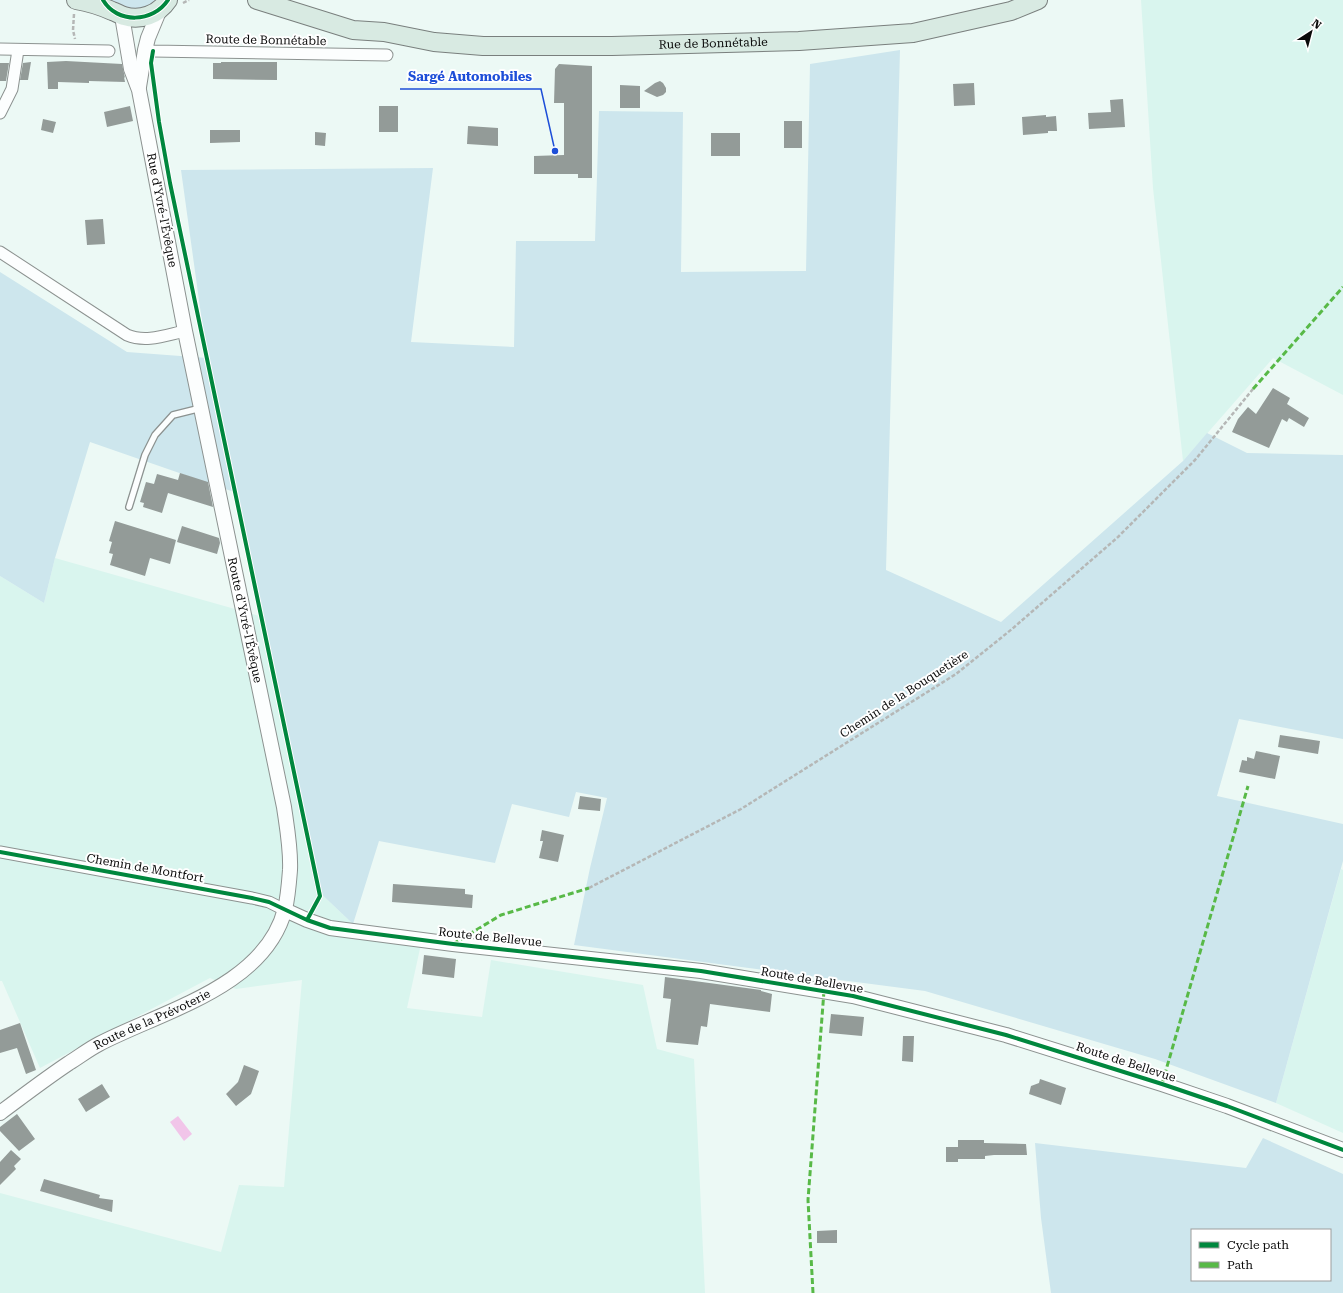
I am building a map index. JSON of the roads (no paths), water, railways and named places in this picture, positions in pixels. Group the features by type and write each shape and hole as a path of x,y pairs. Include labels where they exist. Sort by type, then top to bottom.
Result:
{"main road":[{"path":"76,0 112,9 131,18 142,18 151,15 164,5"},
{"path":"257,0 353,30 384,32"},
{"path":"294,0 384,32"},
{"name":"Rue de Bonnétable","path":"384,32 434,42 483,46 612,46 799,41 913,33 1011,11 1038,0"}],"street":[{"path":"139,90 144,50 148,38 164,5"},
{"path":"112,9 139,90"},
{"path":"0,50 108,51"},
{"path":"0,113 12,90 18,50"},
{"name":"Route de Bonnétable","path":"144,50 388,55"},
{"name":"Rue d'Yvré-l'Évêque","path":"139,90 185,331"},
{"path":"0,252 127,335 134,338 144,340 185,331"},
{"name":"Route d'Yvré-l'Évêque","path":"185,331 284,807 289,839 290,869 285,910"},
{"name":"Chemin de Montfort","path":"0,852 252,898 269,902 285,910"},
{"name":"Route de la Prévoterie","path":"0,1113 39,1084 98,1044 212,991 231,980 247,968 261,954 277,930 285,910"},
{"name":"Route de Bellevue","path":"285,910 330,928 454,944 701,971 853,996 1006,1035 1155,1081 1227,1106 1343,1150"}],"lane":[{"path":"130,508 145,455 155,435 173,415 201,408"}],"place":[{"name":"Sargé Automobiles","path":"555,151"}]}
